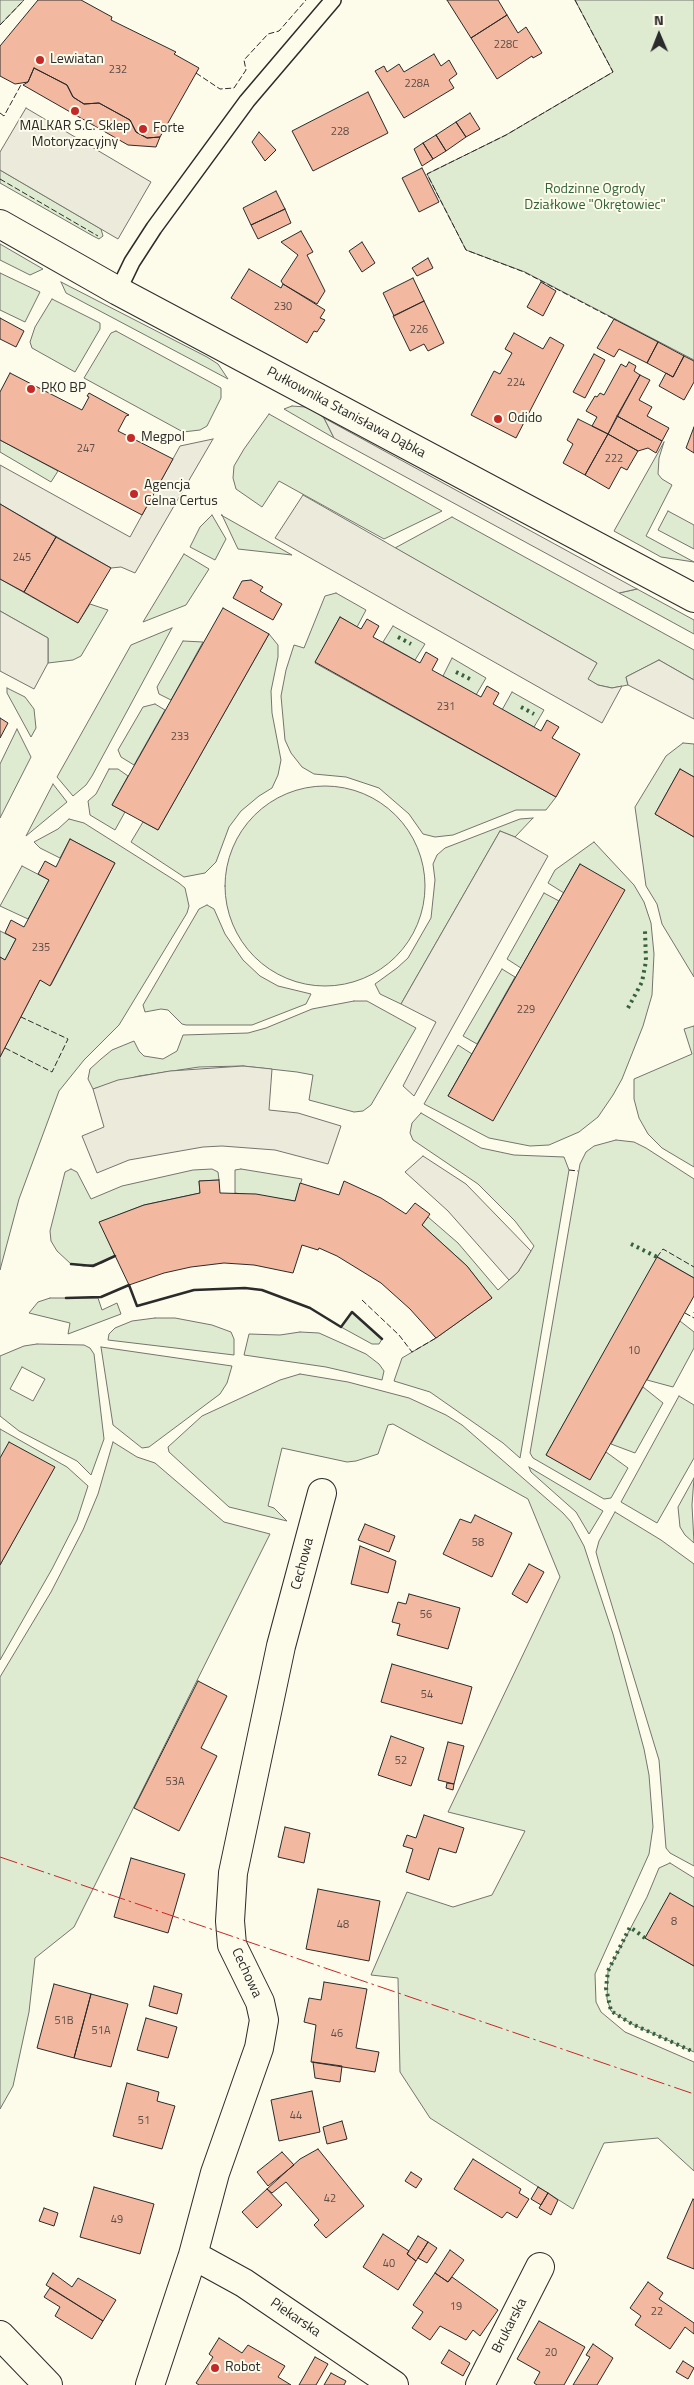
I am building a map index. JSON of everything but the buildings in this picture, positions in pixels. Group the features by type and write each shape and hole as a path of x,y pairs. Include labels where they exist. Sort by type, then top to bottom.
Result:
{"street":[{"name":"Pułkownika Stanisława Dąbka","path":"0,224 118,291 694,598"},
{"name":"Cechowa","path":"150,2385 193,2255 215,2173 259,2048 264,2020 260,2002 232,1945 230,1921 233,1873 281,1646 322,1493"},
{"name":"Piekarska","path":"193,2255 244,2283 394,2385"},
{"name":"Brukarska","path":"480,2385 540,2267"},
{"path":"0,2335 48,2385"}],"lane":[{"path":"118,291 132,262 154,228 247,101 333,0"}],"green space":[{"path":"0,0 24,0 0,25"},
{"name":"Rodzinne Ogrody Działkowe \"Okrętowiec\"","path":"575,0 694,0 694,360 525,272 466,250 427,174 506,135 613,72"},
{"path":"0,170 101,229 103,236 99,239 93,236 0,183"},
{"path":"0,244 43,269 30,275 0,260"},
{"path":"0,273 40,292 25,322 0,310"},
{"path":"61,282 207,357 218,364 228,379 66,293"},
{"path":"52,299 100,323 100,329 75,372 32,348 30,342 35,327"},
{"path":"116,331 221,388 221,398 207,426 200,430 183,432 84,378 111,333"},
{"path":"292,406 305,407 324,418 334,438 284,409"},
{"path":"269,414 442,511 384,539 279,481 262,507 236,489 233,478 234,466"},
{"path":"0,440 58,471 51,482 0,452"},
{"path":"664,442 659,458 658,474 672,485 646,536 694,562 661,557 614,531"},
{"path":"668,511 694,525 694,549 658,530"},
{"path":"212,515 226,539 215,560 190,547 200,527"},
{"path":"222,516 292,555 238,549"},
{"path":"452,517 694,650 694,680 659,660 626,677 628,685 612,688 598,685 587,679 597,663 395,548"},
{"path":"184,554 209,569 186,605 143,622"},
{"path":"0,579 78,623 90,604 108,610 81,656 73,660 48,663 48,638 0,611"},
{"path":"637,589 694,620 694,634 619,593"},
{"path":"336,593 366,610 357,627 340,617 315,663 556,797 546,810 516,810 453,835 435,837 423,834 409,814 379,788 346,777 314,774 302,767 291,753 285,740 281,696 286,670 294,645 304,648 325,596"},
{"path":"393,626 425,644 415,660 383,642"},
{"path":"172,628 92,776 86,785 73,796 57,777 131,645"},
{"path":"269,634 278,645 278,657 271,691 272,713 281,760 278,775 272,788 241,811 229,827 216,862 205,873 184,877 131,842 143,822 158,830"},
{"path":"183,641 203,642 171,700 159,694 157,687"},
{"path":"452,658 486,678 476,695 443,676"},
{"path":"7,688 25,697 34,709 36,728 31,737 7,693"},
{"path":"512,692 544,710 534,727 502,710"},
{"path":"155,704 165,710 134,765 121,757 118,750 143,707"},
{"path":"17,729 31,757 0,818 0,764"},
{"path":"683,743 694,744 694,777 680,769 655,814 694,837 694,977 662,924 657,904 646,886 635,807 666,756"},
{"path":"109,769 118,769 128,776 112,805 125,812 115,830 90,815 88,801 96,794"},
{"path":"53,784 67,802 26,836"},
{"path":"315,786 335,786 354,790 372,797 389,808 403,822 418,848 425,876 421,915 414,933 403,950 389,964 372,975 354,982 335,986 315,986 296,982 278,975 261,964 247,950 236,933 229,915 225,896 225,876 229,857 236,839 247,822 261,808 278,797 296,790"},
{"path":"533,818 515,837 500,831 401,1004 380,994 375,984 408,958 431,918 435,880 433,864 437,855 445,848 520,819"},
{"path":"69,819 84,823 179,883 185,888 189,906 187,913 119,1025 84,1060 59,1091 19,1199 0,1270 0,1057 40,980 51,985 115,863 70,839 60,858 40,848 34,842 58,829"},
{"path":"594,842 634,885 644,902 651,923 654,954 652,995 643,1026 622,1079 613,1095 598,1117 579,1132 549,1145 530,1146 489,1138 424,1104 458,1045 472,1054 564,893 548,883 555,870"},
{"path":"22,866 49,880 28,919 0,906"},
{"path":"544,893 559,901 521,968 507,959"},
{"path":"207,905 214,909 225,934 243,960 260,976 278,986 311,994 306,1004 252,1025 186,1025 182,1024 168,1010 161,1009 145,1012 143,1005 199,909"},
{"path":"0,931 16,939 5,960 0,957"},
{"path":"502,969 515,977 477,1044 463,1036"},
{"path":"354,1001 367,1001 416,1028 371,1105 363,1111 354,1112 309,1100 313,1075 297,1072 243,1066 199,1067 139,1076 93,1089 88,1079 90,1069 101,1059 112,1050 134,1041 144,1056 163,1059 177,1051 183,1035 248,1033 266,1028 312,1009"},
{"path":"694,1026 694,1167 662,1148 648,1134 639,1118 634,1099 634,1079 692,1054 684,1029"},
{"path":"421,1113 481,1148 514,1155 564,1157 569,1170 520,1458 503,1443 430,1392 394,1381 402,1358 436,1338 492,1298 467,1266 422,1225 428,1217 458,1243 498,1290 518,1272 534,1246 515,1221 478,1184 413,1140 410,1133 412,1123"},
{"path":"616,1140 634,1142 646,1148 694,1179 694,1278 658,1257 546,1455 590,1479 606,1452 628,1468 611,1498 604,1499 533,1458 530,1453 580,1164 586,1152 594,1146"},
{"path":"71,1169 77,1172 91,1199 122,1186 193,1170 212,1169 218,1172 219,1180 199,1181 200,1193 144,1205 100,1222 115,1256 102,1263 84,1266 71,1264 57,1251 51,1241 50,1231 65,1172"},
{"path":"241,1169 302,1179 295,1201 235,1193 235,1170"},
{"path":"50,1298 98,1298 102,1310 117,1303 121,1314 68,1334 70,1323 29,1313 38,1302"},
{"path":"352,1312 382,1339 379,1344 372,1344 341,1327"},
{"path":"175,1318 212,1325 231,1332 234,1339 234,1355 108,1340 109,1334 115,1328 132,1321"},
{"path":"680,1321 694,1332 694,1348 673,1387 647,1380"},
{"path":"300,1332 319,1333 366,1354 379,1364 384,1371 382,1380 326,1367 244,1355 249,1334 280,1335"},
{"path":"37,1344 84,1345 90,1348 94,1354 104,1439 91,1475 77,1461 19,1431 0,1416 0,1356 24,1346","holes":["22,1367 45,1379 33,1401 10,1389"]},
{"path":"101,1347 232,1366 227,1383 220,1394 149,1447 142,1448 113,1425"},
{"path":"300,1374 348,1382 409,1398 446,1415 462,1425 563,1513 571,1522 584,1546 613,1634 644,1749 649,1775 653,1827 649,1854 595,1974 596,2002 601,2012 625,2032 694,2062 694,2171 658,2138 604,2143 573,2209 430,2118 400,2072 398,1978 371,1975 407,1892 453,1907 492,1895 525,1831 448,1812 560,1577 528,1499 393,1424 388,1425 378,1454 356,1461 347,1462 282,1448 268,1506 274,1508 287,1521 229,1507 169,1452 168,1447 202,1416 280,1380"},
{"path":"643,1387 663,1403 635,1453 611,1444"},
{"path":"679,1396 694,1405 694,1458 657,1523 621,1502"},
{"path":"0,1429 67,1467 88,1486 77,1520 52,1569 0,1660 0,1565 54,1468 0,1458"},
{"path":"113,1442 137,1457 155,1463 224,1522 270,1534 74,1927 35,1958 29,2012 13,2086 0,2109 0,1677 51,1592 83,1530 98,1494"},
{"path":"529,1467 603,1511 589,1534 576,1512 531,1472"},
{"path":"694,1478 692,1505 694,1543 685,1535 680,1527 678,1507"},
{"path":"615,1512 661,1540 694,1564 694,1866 670,1853 666,1848 659,1760 596,1552 599,1541"},
{"path":"670,1863 694,1878 694,1907 670,1894 645,1938 694,1966 694,2052 632,2024 611,2011 607,1999 608,1971 647,1897 659,1868"}],"shaded area":[{"path":"26,108 151,182 118,239 0,170 0,152"},
{"path":"324,418 637,589 619,593 334,438"},
{"path":"213,439 135,573 121,567 111,568 0,504 0,465 130,537 180,446"},
{"path":"303,495 597,663 588,679 598,685 612,688 622,686 602,723 275,538"},
{"path":"0,611 48,638 48,663 34,689 0,671"},
{"path":"659,660 694,680 694,719 628,685 626,677"},
{"path":"500,831 515,837 548,856 414,1096 403,1086 436,1022 401,1004"},
{"path":"243,1066 272,1069 269,1110 298,1113 341,1126 328,1164 275,1150 222,1146 203,1147 129,1160 97,1173 82,1136 104,1127 93,1089 118,1080 170,1071"},
{"path":"423,1156 466,1184 531,1251 518,1272 509,1280 448,1211 405,1172"}],"hedge":[{"path":"398,637 411,644"},
{"path":"456,672 472,680"},
{"path":"521,707 534,714"},
{"path":"628,1008 642,982 646,961 645,931"},
{"path":"631,1244 657,1257"},
{"path":"645,1938 630,1927 608,1971 606,1988 611,2011 632,2024 694,2052"}],"fence":[{"path":"0,25 24,0"},
{"path":"196,73 220,89 234,88 246,70 244,60 268,34 279,31 306,0"},
{"path":"575,0 613,72 506,135 427,174 466,250 524,272 616,320"},
{"path":"0,113 4,116 22,83"},
{"path":"0,179 98,236"},
{"path":"5,1048 52,1072 68,1039 21,1017"},
{"path":"569,1170 578,1171"},
{"path":"657,1257 663,1249 694,1267"},
{"path":"362,1300 399,1335 412,1352 436,1338"},
{"path":"685,1313 694,1318"}],"wall":[{"path":"71,1264 93,1266 115,1256"},
{"path":"66,1298 101,1297 129,1285 137,1306 194,1290 245,1288 262,1290 310,1308 341,1327 352,1312 382,1339"}],"power":[{"path":"0,1857 694,2094"}],"place":[{"name":"Lewiatan","path":"40,60"},
{"name":"MALKAR S.C. Sklep Motoryzacyjny","path":"75,111"},
{"name":"Forte","path":"143,129"},
{"name":"PKO BP","path":"31,389"},
{"name":"Odido","path":"498,419"},
{"name":"Megpol","path":"131,438"},
{"name":"Agencja Celna Certus","path":"134,494"},
{"name":"Robot","path":"215,2368"}]}
